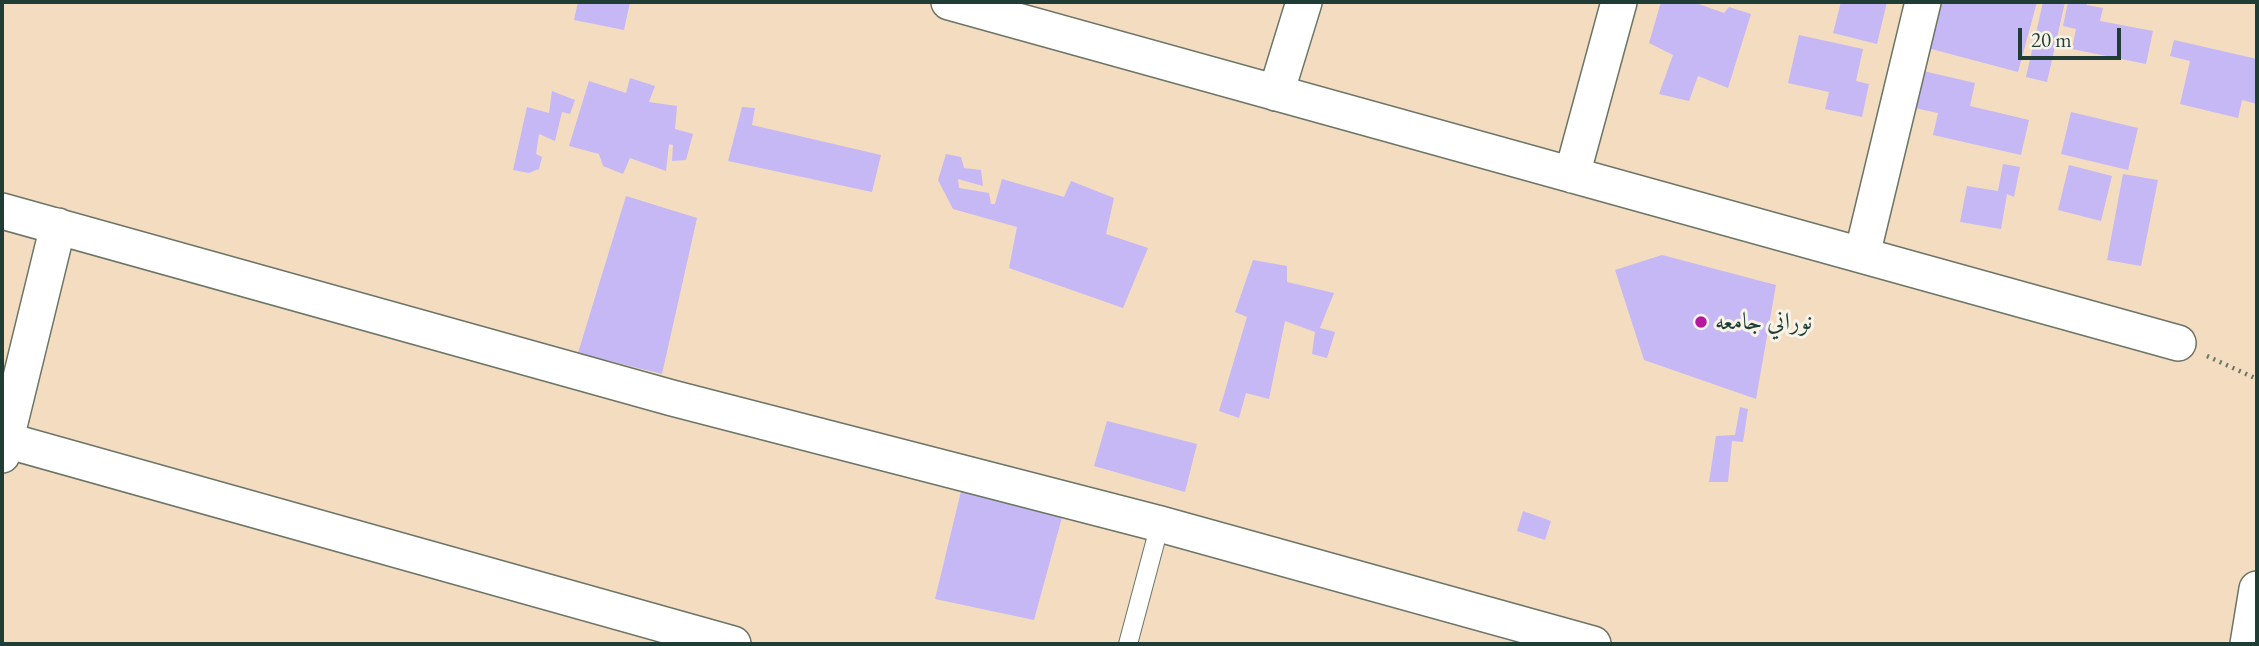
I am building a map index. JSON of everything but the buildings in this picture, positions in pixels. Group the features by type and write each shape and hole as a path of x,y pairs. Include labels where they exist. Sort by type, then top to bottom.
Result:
{"street":[{"path":"948,2 1007,9 1276,93 2178,343"},
{"path":"1276,93 1304,2"},
{"path":"1572,175 1619,2"},
{"path":"1862,255 1923,2"},
{"path":"2,211 672,398 1160,524 1593,644"},
{"path":"58,226 3,445 733,644"},
{"path":"2248,644 2257,589"}],"lane":[{"path":"1128,644 1160,524"}],"path":[{"path":"2178,343 2257,379"}],"place":[{"name":"نوراني جامعه","path":"1701,322"}]}
